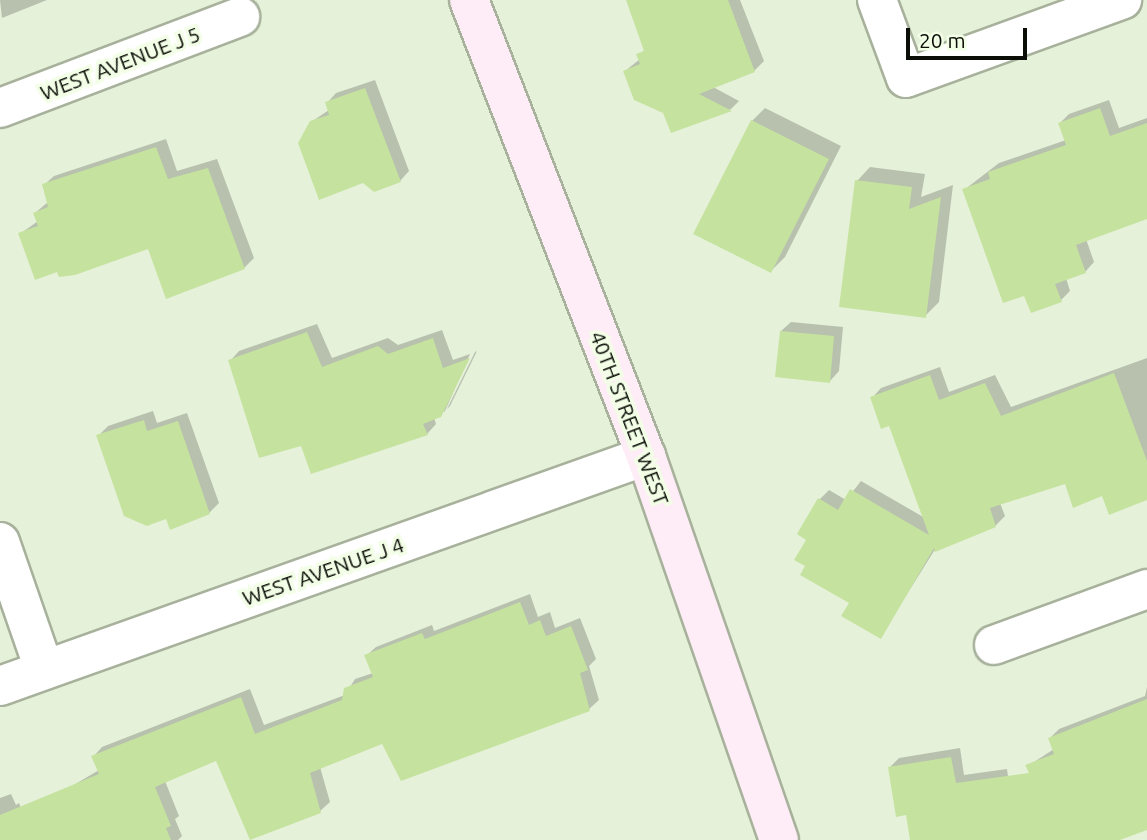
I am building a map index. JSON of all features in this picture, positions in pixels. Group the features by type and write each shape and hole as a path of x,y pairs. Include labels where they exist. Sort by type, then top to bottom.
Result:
{"main road":[{"name":"40TH STREET WEST","path":"469,0 646,456 779,840"}],"street":[{"path":"877,0 906,78 1122,0"},
{"name":"WEST AVENUE J 5","path":"0,108 240,17"},
{"name":"WEST AVENUE J 4","path":"0,686 646,456"},
{"path":"0,542 44,669"},
{"path":"994,645 1147,589"}],"building":[{"path":"626,0 728,0 755,72 699,94 732,111 671,133 663,113 634,100 623,71 640,64 636,54 644,51"},
{"path":"365,88 401,182 374,192 363,183 319,200 298,143 310,121 329,115 325,102"},
{"path":"1100,108 1110,136 1147,123 1147,219 1076,245 1086,273 1055,284 1062,302 1031,313 1024,296 1003,303 962,189 990,179 988,172 1066,145 1058,123"},
{"path":"751,120 829,159 771,273 693,234"},
{"path":"156,147 168,179 208,168 245,269 166,299 148,249 75,275 59,277 57,272 35,280 18,233 38,226 33,213 48,207 42,184"},
{"path":"855,180 912,187 909,209 941,197 926,318 839,307"},
{"path":"780,331 834,336 830,383 775,377"},
{"path":"307,332 322,367 378,346 388,354 433,338 443,368 470,358 441,417 423,424 428,435 311,474 301,446 259,458 228,360"},
{"path":"1114,373 1147,461 1147,500 1109,515 1102,496 1073,508 1065,484 990,508 996,527 935,552 934,548 881,639 841,616 849,603 800,575 805,566 794,560 806,540 797,534 818,498 838,510 850,489 929,535 889,426 881,429 870,397 930,375 939,400 985,383 1001,416"},
{"path":"144,420 147,431 178,421 210,514 170,530 166,519 147,526 124,516 96,435"},
{"path":"520,602 529,625 540,620 546,636 571,626 588,670 580,673 590,711 401,781 382,744 310,773 321,813 250,840 216,761 155,787 171,826 166,828 171,840 0,840 0,815 99,774 91,756 241,697 255,734 342,700 344,688 373,677 364,655 422,633 425,639"},
{"path":"1147,699 1147,830 1120,840 910,840 906,815 896,817 888,767 951,757 956,783 1029,773 1025,765 1054,754 1048,738"}]}
